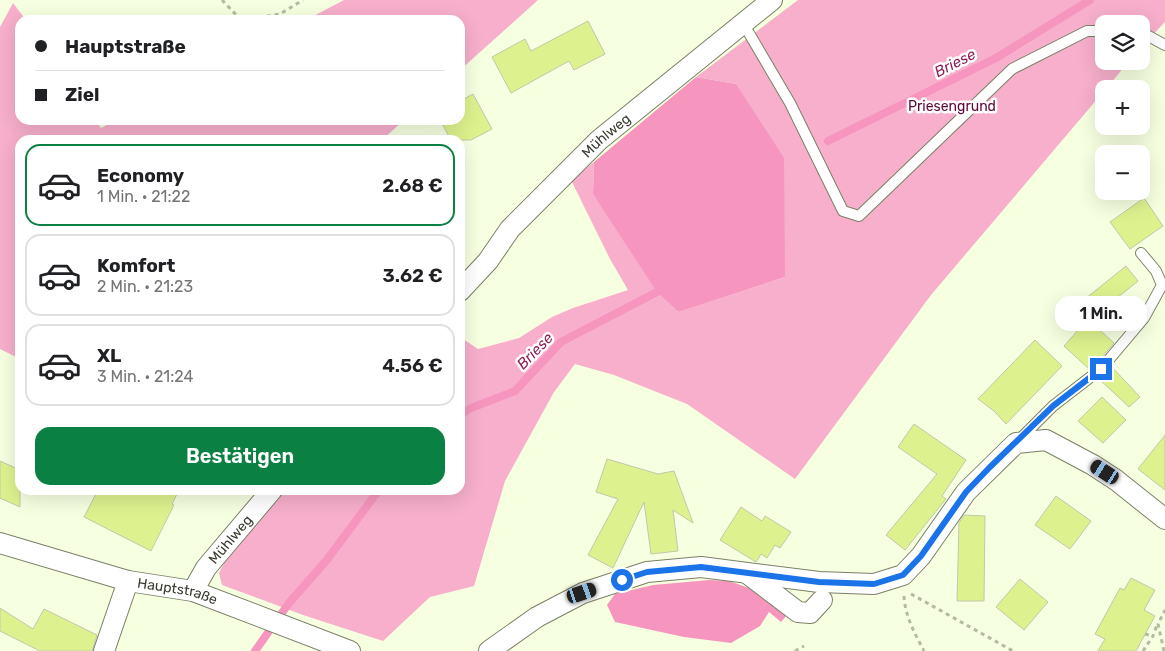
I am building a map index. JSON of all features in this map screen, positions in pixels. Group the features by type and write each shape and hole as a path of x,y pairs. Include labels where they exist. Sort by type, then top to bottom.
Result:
{"street":[{"name":"Mühlweg","path":"465,286 488,261 510,229 599,140 772,0"},
{"path":"496,649 537,617 582,593 647,572 701,567 819,582 874,584 903,575 921,556 966,492 1016,443 1046,440 1093,465 1116,480 1165,519"},
{"name":"Mühlweg","path":"192,592 206,568 268,495"},
{"name":"Hauptstraße","path":"0,542 128,581 192,592 261,616 350,651"},
{"path":"746,573 798,612 810,613 822,600"},
{"path":"104,651 128,581"}],"lane":[{"path":"743,23 790,103 843,211 859,216 1012,69 1087,31 1095,31"},
{"path":"1150,37 1165,46"},
{"path":"1016,443 1053,406 1101,369 1144,318 1162,285 1156,271 1141,253"}],"path":[{"path":"222,0 237,15"},
{"path":"274,15 280,14 303,0"},
{"path":"924,651 904,605 904,590 1013,651"},
{"path":"1143,651 1153,636 1165,610"},
{"path":"1158,624 1164,648"},
{"path":"1145,634 1153,636"},
{"path":"795,651 804,646"}],"green space":[{"path":"344,0 538,0 465,66 465,15 316,15"},
{"name":"Priesengrund","path":"798,0 1165,0 1165,22 1150,38 1150,15 1095,15 1095,70 1122,70 1113,80 1095,80 1095,102 931,295 795,479 687,404 614,375 575,364 554,392 505,481 474,586 430,597 383,641 303,615 222,585 219,573 229,553 279,495 465,495 465,340 478,349 519,338 552,317 628,290 610,259 571,180 594,162 593,194 679,312 785,277 736,84 696,77"},
{"path":"13,3 22,15 15,15 15,125 99,125 101,128 107,125 398,125 388,135 15,135 15,356 0,349 0,27"}],"shaded area":[{"path":"696,77 736,84 784,158 785,277 679,312 657,292 593,194 594,162"},
{"path":"709,580 729,581 749,588 787,615 781,622 769,612 760,626 731,643 684,637 615,622 607,605 615,594 653,585"}],"building":[{"path":"588,21 605,54 574,70 569,61 511,93 492,57 525,39 531,51"},
{"path":"473,94 492,129 471,140 465,140 465,135 448,135 443,125 465,125 465,98"},
{"path":"1141,200 1145,200 1163,226 1130,249 1110,222"},
{"path":"1126,266 1138,281 1097,314 1085,299"},
{"path":"1088,319 1114,343 1096,364 1089,369 1064,346"},
{"path":"1035,340 1062,366 1006,424 994,411 978,399"},
{"path":"1112,367 1140,397 1129,407 1099,379"},
{"path":"1102,397 1126,420 1103,443 1078,421"},
{"path":"914,424 966,460 942,496 946,499 905,550 886,535 937,474 898,447"},
{"path":"1165,435 1165,490 1138,469"},
{"path":"607,459 658,474 674,471 693,523 673,510 678,551 651,554 644,502 613,568 588,555 618,499 596,492"},
{"path":"0,461 15,468 15,495 20,495 20,507 0,498"},
{"path":"95,495 176,495 172,504 174,505 151,551 84,517"},
{"path":"1056,496 1091,521 1070,549 1035,525"},
{"path":"741,507 762,521 765,516 791,532 780,548 775,545 767,558 761,554 756,562 720,540"},
{"path":"964,515 985,516 984,601 957,601 959,523"},
{"path":"1131,578 1155,590 1144,610 1155,616 1136,651 1098,651 1105,639 1095,634 1120,588 1124,590"},
{"path":"1020,579 1048,602 1024,630 996,607"},
{"path":"0,608 33,629 44,609 97,635 92,651 40,651 0,631"}],"waterway":[{"name":"Briese","path":"828,141 996,58 1090,0"},
{"name":"Briese","path":"465,412 515,391 561,342 657,292"},
{"name":"Briese","path":"255,651 289,603 326,561 375,495"}],"route":[{"path":"622,580 647,572 701,567 819,582 874,584 903,575 921,556 966,492 990,467 1053,406 1101,369"}]}
